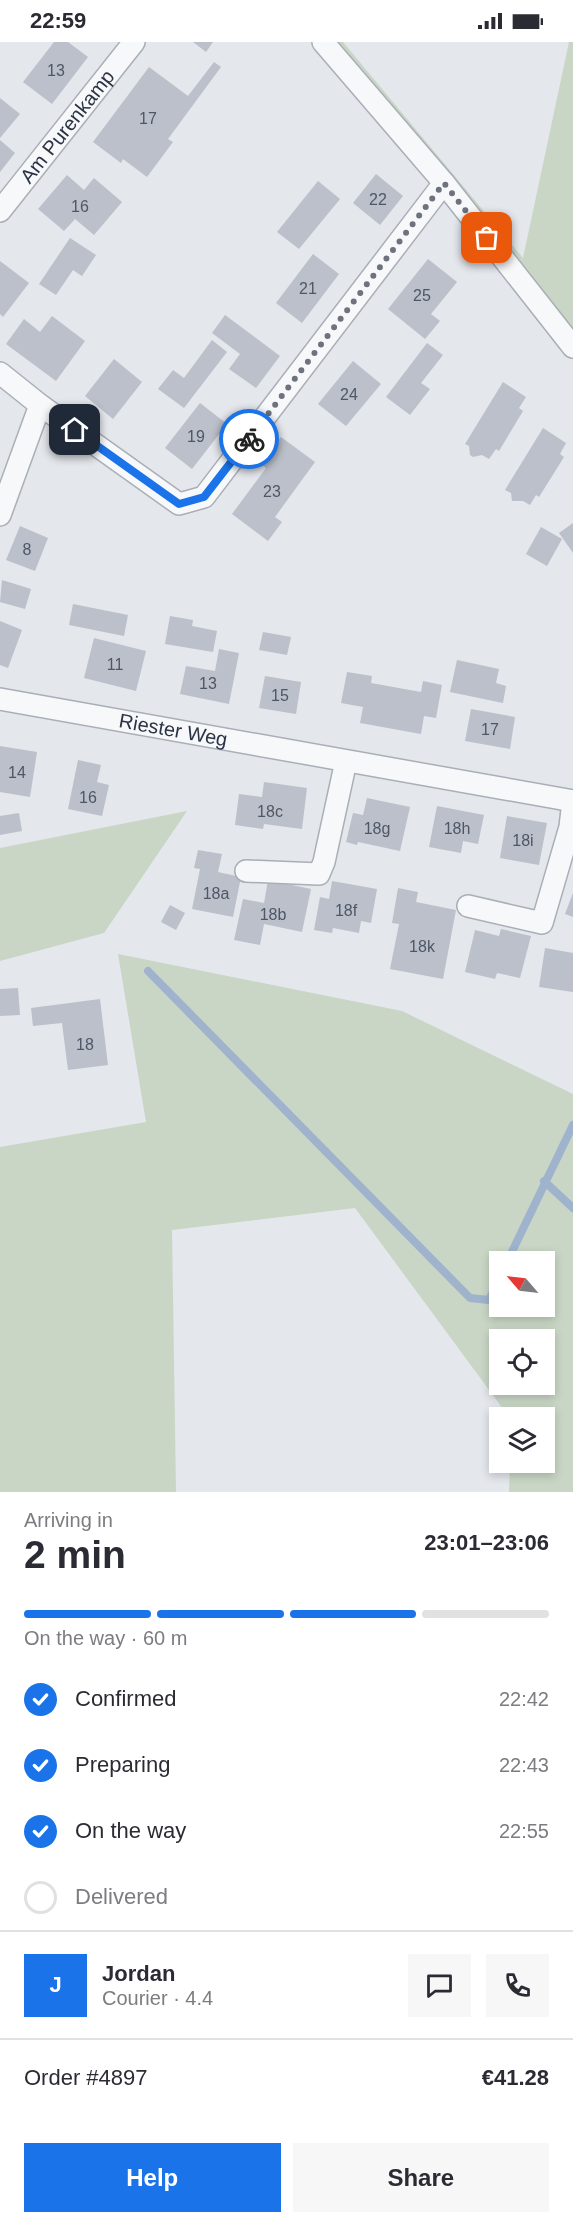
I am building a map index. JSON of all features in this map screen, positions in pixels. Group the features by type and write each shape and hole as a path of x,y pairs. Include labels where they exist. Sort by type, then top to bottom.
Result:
{"street":[{"name":"Am Purenkamp","path":"0,211 134,42"},
{"path":"323,42 444,183 573,347"},
{"path":"0,373 40,405 179,504 204,497 444,183"},
{"path":"0,515 40,405"},
{"name":"Riester Weg","path":"0,699 573,801 570,827 542,923 468,906"},
{"path":"246,871 319,874 324,862 346,761"}],"green space":[{"path":"334,42 343,42 523,258 569,42 573,42 573,331 522,265"},
{"path":"187,811 104,933 0,961 0,848"},
{"path":"118,954 402,1011 573,1094 573,1492 509,1492 510,1473 555,1473 555,1407 502,1407 493,1395 555,1395 555,1329 489,1329 489,1390 355,1208 172,1230 176,1492 0,1492 0,1147 146,1122"}],"building":[{"path":"54,42 68,42 88,57 52,104 23,82"},
{"path":"193,42 213,42 206,52"},
{"path":"214,62 221,67 168,139 173,142 147,177 123,159 121,163 93,142 149,67 188,96"},
{"path":"0,98 20,114 0,138"},
{"path":"0,140 15,153 0,172"},
{"path":"376,174 403,196 380,225 353,203"},
{"path":"67,175 84,190 94,178 122,202 94,235 75,219 64,231 38,209"},
{"path":"318,181 340,199 299,249 277,232"},
{"path":"70,238 96,255 82,276 73,270 56,295 39,284"},
{"path":"313,254 339,274 302,323 276,303"},
{"path":"428,259 457,282 431,314 440,321 425,339 388,309"},
{"path":"0,261 29,283 3,317 0,314"},
{"path":"225,315 280,356 256,388 229,369 240,354 212,333"},
{"path":"52,316 85,341 56,381 6,344 24,319 40,332"},
{"path":"212,340 227,352 184,408 158,389 173,370 184,378"},
{"path":"427,343 443,355 421,383 430,389 410,415 386,397"},
{"path":"114,359 142,382 113,419 85,396"},
{"path":"353,361 381,384 346,426 318,404"},
{"path":"503,382 526,397 519,408 523,411 499,451 496,449 489,459 482,455 473,457 470,455 469,446 465,444"},
{"path":"200,403 227,424 192,469 165,448"},
{"path":"543,428 566,443 560,454 564,457 539,497 536,495 530,505 523,501 512,501 511,493 505,490"},
{"path":"281,437 315,462 275,517 282,522 268,541 232,514 266,468 261,464"},
{"path":"573,523 573,553 559,533"},
{"path":"20,526 48,538 35,571 6,560"},
{"path":"541,527 562,539 547,566 526,554"},
{"path":"2,580 31,589 25,609 0,602"},
{"path":"73,604 128,615 124,636 69,625"},
{"path":"170,616 193,620 192,626 217,631 213,652 165,644"},
{"path":"0,621 22,630 8,668 0,665"},
{"path":"263,632 291,637 287,655 259,650"},
{"path":"94,638 146,651 136,691 84,678"},
{"path":"219,649 239,653 229,704 180,694 186,666 215,671"},
{"path":"457,660 499,669 496,683 506,686 503,703 450,692"},
{"path":"347,672 372,676 371,683 421,692 423,681 442,685 436,718 424,716 421,734 360,723 363,707 341,703"},
{"path":"265,676 301,682 296,714 259,708"},
{"path":"471,709 515,717 510,749 465,741"},
{"path":"0,746 37,752 30,797 0,792"},
{"path":"78,760 101,765 97,782 109,785 102,816 68,809"},
{"path":"264,782 307,788 302,829 264,824 263,829 235,825 239,794 262,797"},
{"path":"367,798 410,807 400,851 358,842 357,845 346,842 353,813 363,815"},
{"path":"437,806 484,815 478,844 463,841 461,853 429,847"},
{"path":"19,813 22,831 0,835 0,816"},
{"path":"507,816 547,823 539,865 500,858"},
{"path":"198,850 222,854 218,872 241,877 233,917 192,909 200,869 194,868"},
{"path":"268,880 311,889 302,932 264,924 260,945 234,940 243,899 264,903"},
{"path":"332,881 377,889 371,923 361,921 359,933 333,928 332,933 314,930 320,897 329,899"},
{"path":"398,888 418,892 416,902 456,910 443,979 390,969 399,924 392,923"},
{"path":"573,893 573,917 565,914"},
{"path":"170,905 185,913 176,930 161,922"},
{"path":"501,929 531,936 520,978 497,973 495,979 465,972 475,930 499,936"},
{"path":"545,948 573,953 573,992 539,987"},
{"path":"18,988 20,1015 0,1016 0,989"},
{"path":"100,999 108,1065 68,1070 62,1023 33,1026 31,1008"}],"waterway":[{"path":"148,971 470,1298 489,1300"},
{"path":"512,1251 573,1125"},
{"path":"544,1181 573,1208"}],"way so far":[{"path":"249,439 444,183 487,238"}],"route":[{"path":"75,430 179,504 204,497 249,439"}]}
